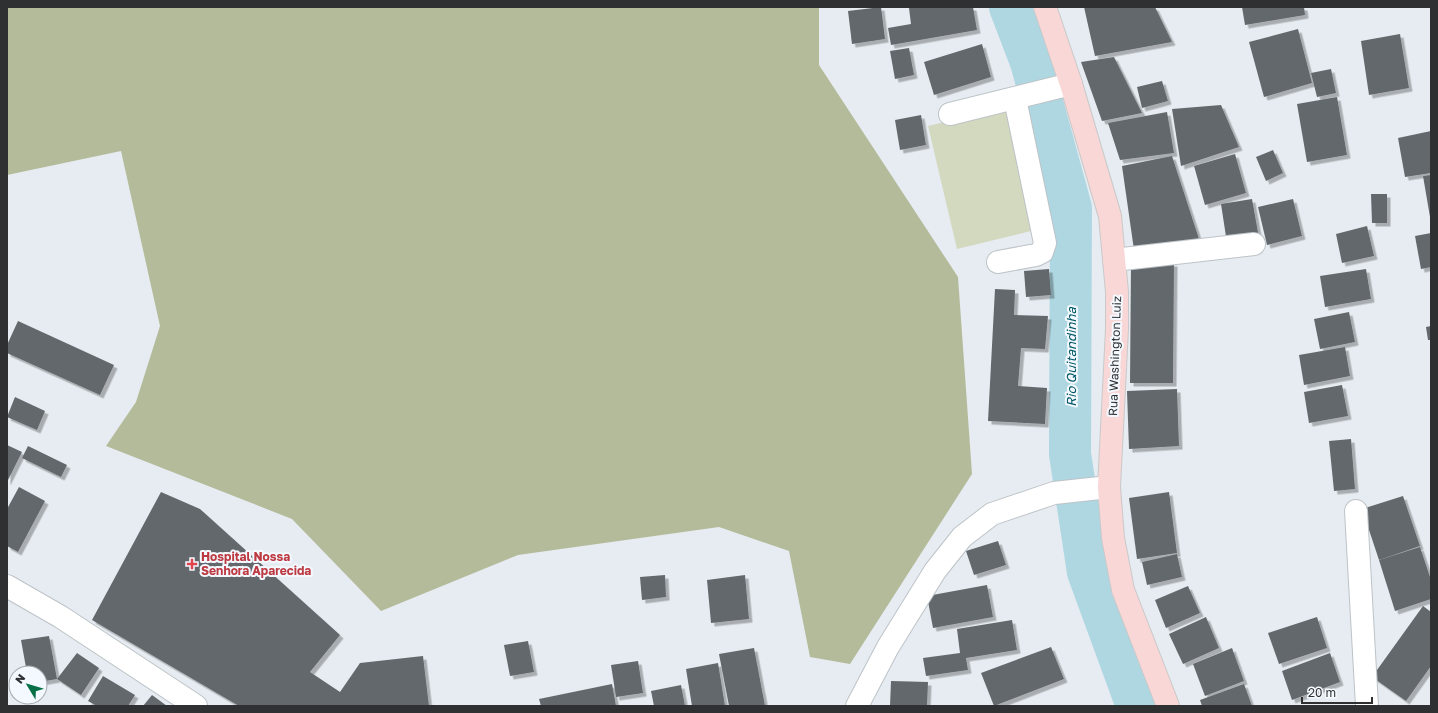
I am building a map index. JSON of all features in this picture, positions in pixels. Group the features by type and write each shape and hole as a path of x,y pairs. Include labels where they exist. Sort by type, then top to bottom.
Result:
{"main road":[{"name":"Rua Washington Luiz","path":"1045,7 1071,84 1110,216 1114,260 1117,329 1109,487 1113,538 1123,590 1168,706"}],"street":[{"path":"950,114 1071,84"},
{"path":"998,262 1036,255 1042,252 1045,243 1015,99"},
{"path":"1114,260 1254,244"},
{"path":"857,706 888,648 935,571 962,537 992,514 1054,493 1109,487"},
{"path":"1356,511 1367,706"},
{"path":"7,586 61,617 196,706"}],"green space":[{"path":"7,7 819,7 819,65 958,277 972,474 850,664 810,657 789,551 719,527 518,555 381,611 292,519 106,446 136,402 160,326 121,151 7,175"},
{"path":"1007,107 1035,230 957,249 928,126"}],"building":[{"path":"881,7 885,39 852,44 848,11"},
{"path":"973,7 977,30 891,45 888,28 911,24 909,8"},
{"path":"1084,7 1155,7 1172,42 1095,56"},
{"path":"1242,7 1304,7 1305,15 1245,25"},
{"path":"1298,29 1312,83 1264,97 1249,42"},
{"path":"1400,34 1409,88 1369,95 1361,41"},
{"path":"982,44 991,77 934,95 924,62"},
{"path":"909,48 914,75 895,79 890,51"},
{"path":"1114,57 1142,113 1102,121 1081,62"},
{"path":"1331,69 1336,93 1317,97 1311,73"},
{"path":"1162,81 1168,101 1142,108 1137,87"},
{"path":"1337,97 1347,155 1307,162 1297,104"},
{"path":"1221,105 1239,147 1181,166 1172,109"},
{"path":"1167,112 1174,153 1120,160 1108,123"},
{"path":"921,115 926,145 900,150 895,120"},
{"path":"1431,131 1431,173 1405,177 1398,138"},
{"path":"1273,150 1283,173 1266,181 1256,157"},
{"path":"1235,154 1246,193 1205,205 1194,166"},
{"path":"1172,156 1200,242 1134,250 1122,166"},
{"path":"1431,175 1431,217 1430,217 1423,176"},
{"path":"1371,194 1387,194 1387,223 1372,223"},
{"path":"1252,199 1259,238 1227,243 1221,204"},
{"path":"1293,199 1302,236 1267,245 1258,207"},
{"path":"1367,226 1374,256 1342,263 1336,234"},
{"path":"1431,233 1431,267 1421,269 1415,236"},
{"path":"1131,263 1174,263 1173,383 1130,383"},
{"path":"1049,269 1051,295 1026,297 1024,271"},
{"path":"1366,269 1371,299 1325,307 1320,276"},
{"path":"995,289 1015,290 1014,315 1048,316 1045,349 1021,348 1018,386 1047,388 1045,424 988,421"},
{"path":"1349,312 1355,342 1320,349 1314,319"},
{"path":"18,321 114,365 100,395 7,353 7,345"},
{"path":"1431,326 1431,340 1428,340 1426,327"},
{"path":"1345,347 1350,376 1304,385 1299,355"},
{"path":"1342,385 1348,416 1309,423 1304,392"},
{"path":"1177,389 1179,446 1129,449 1127,391"},
{"path":"15,397 45,411 37,430 7,417"},
{"path":"1351,439 1355,489 1334,491 1329,441"},
{"path":"7,445 22,452 7,482"},
{"path":"28,446 67,465 61,477 22,458"},
{"path":"19,487 45,501 18,552 7,546 7,509"},
{"name":"Hospital Nossa Senhora Aparecida","path":"161,492 200,509 340,635 310,672 340,692 360,663 423,656 429,706 239,706 92,620"},
{"path":"1169,492 1177,553 1137,559 1129,498"},
{"path":"1403,496 1420,546 1379,560 1362,509"},
{"path":"998,541 1006,565 974,575 966,551"},
{"path":"1420,547 1431,580 1431,599 1395,611 1379,560"},
{"path":"1177,554 1182,577 1147,585 1142,562"},
{"path":"665,575 666,597 642,600 640,577"},
{"path":"745,575 749,619 711,623 707,580"},
{"path":"987,585 993,617 933,628 927,596"},
{"path":"1188,586 1200,613 1166,628 1155,600"},
{"path":"1423,606 1431,612 1431,666 1406,701 1372,677"},
{"path":"1206,617 1219,648 1183,664 1169,634"},
{"path":"1317,617 1327,648 1279,664 1268,633"},
{"path":"1012,620 1017,650 966,658 968,670 926,676 923,658 960,653 957,629"},
{"path":"49,636 57,679 48,681 48,665 26,665 21,640"},
{"path":"528,641 534,672 510,676 504,645"},
{"path":"1051,647 1064,679 994,706 981,673"},
{"path":"754,648 765,706 729,706 719,654"},
{"path":"1232,648 1244,681 1205,696 1193,664"},
{"path":"77,653 99,668 81,695 57,679"},
{"path":"1330,653 1340,682 1292,700 1282,671"},
{"path":"638,661 643,693 616,697 611,665"},
{"path":"718,663 725,706 692,706 686,669"},
{"path":"103,676 135,695 128,706 97,706 88,701"},
{"path":"891,681 928,682 927,706 890,706"},
{"path":"612,684 616,706 541,706 539,699"},
{"path":"1244,684 1252,706 1202,706 1200,700"},
{"path":"681,685 685,706 654,706 651,691"},
{"path":"152,695 167,706 143,706"}],"waterway":[{"name":"Rio Quitandinha","path":"1010,7 1031,62 1071,208 1070,454 1088,572 1137,706"}],"place":[{"name":"Hospital Nossa Senhora Aparecida","path":"192,564"}]}
